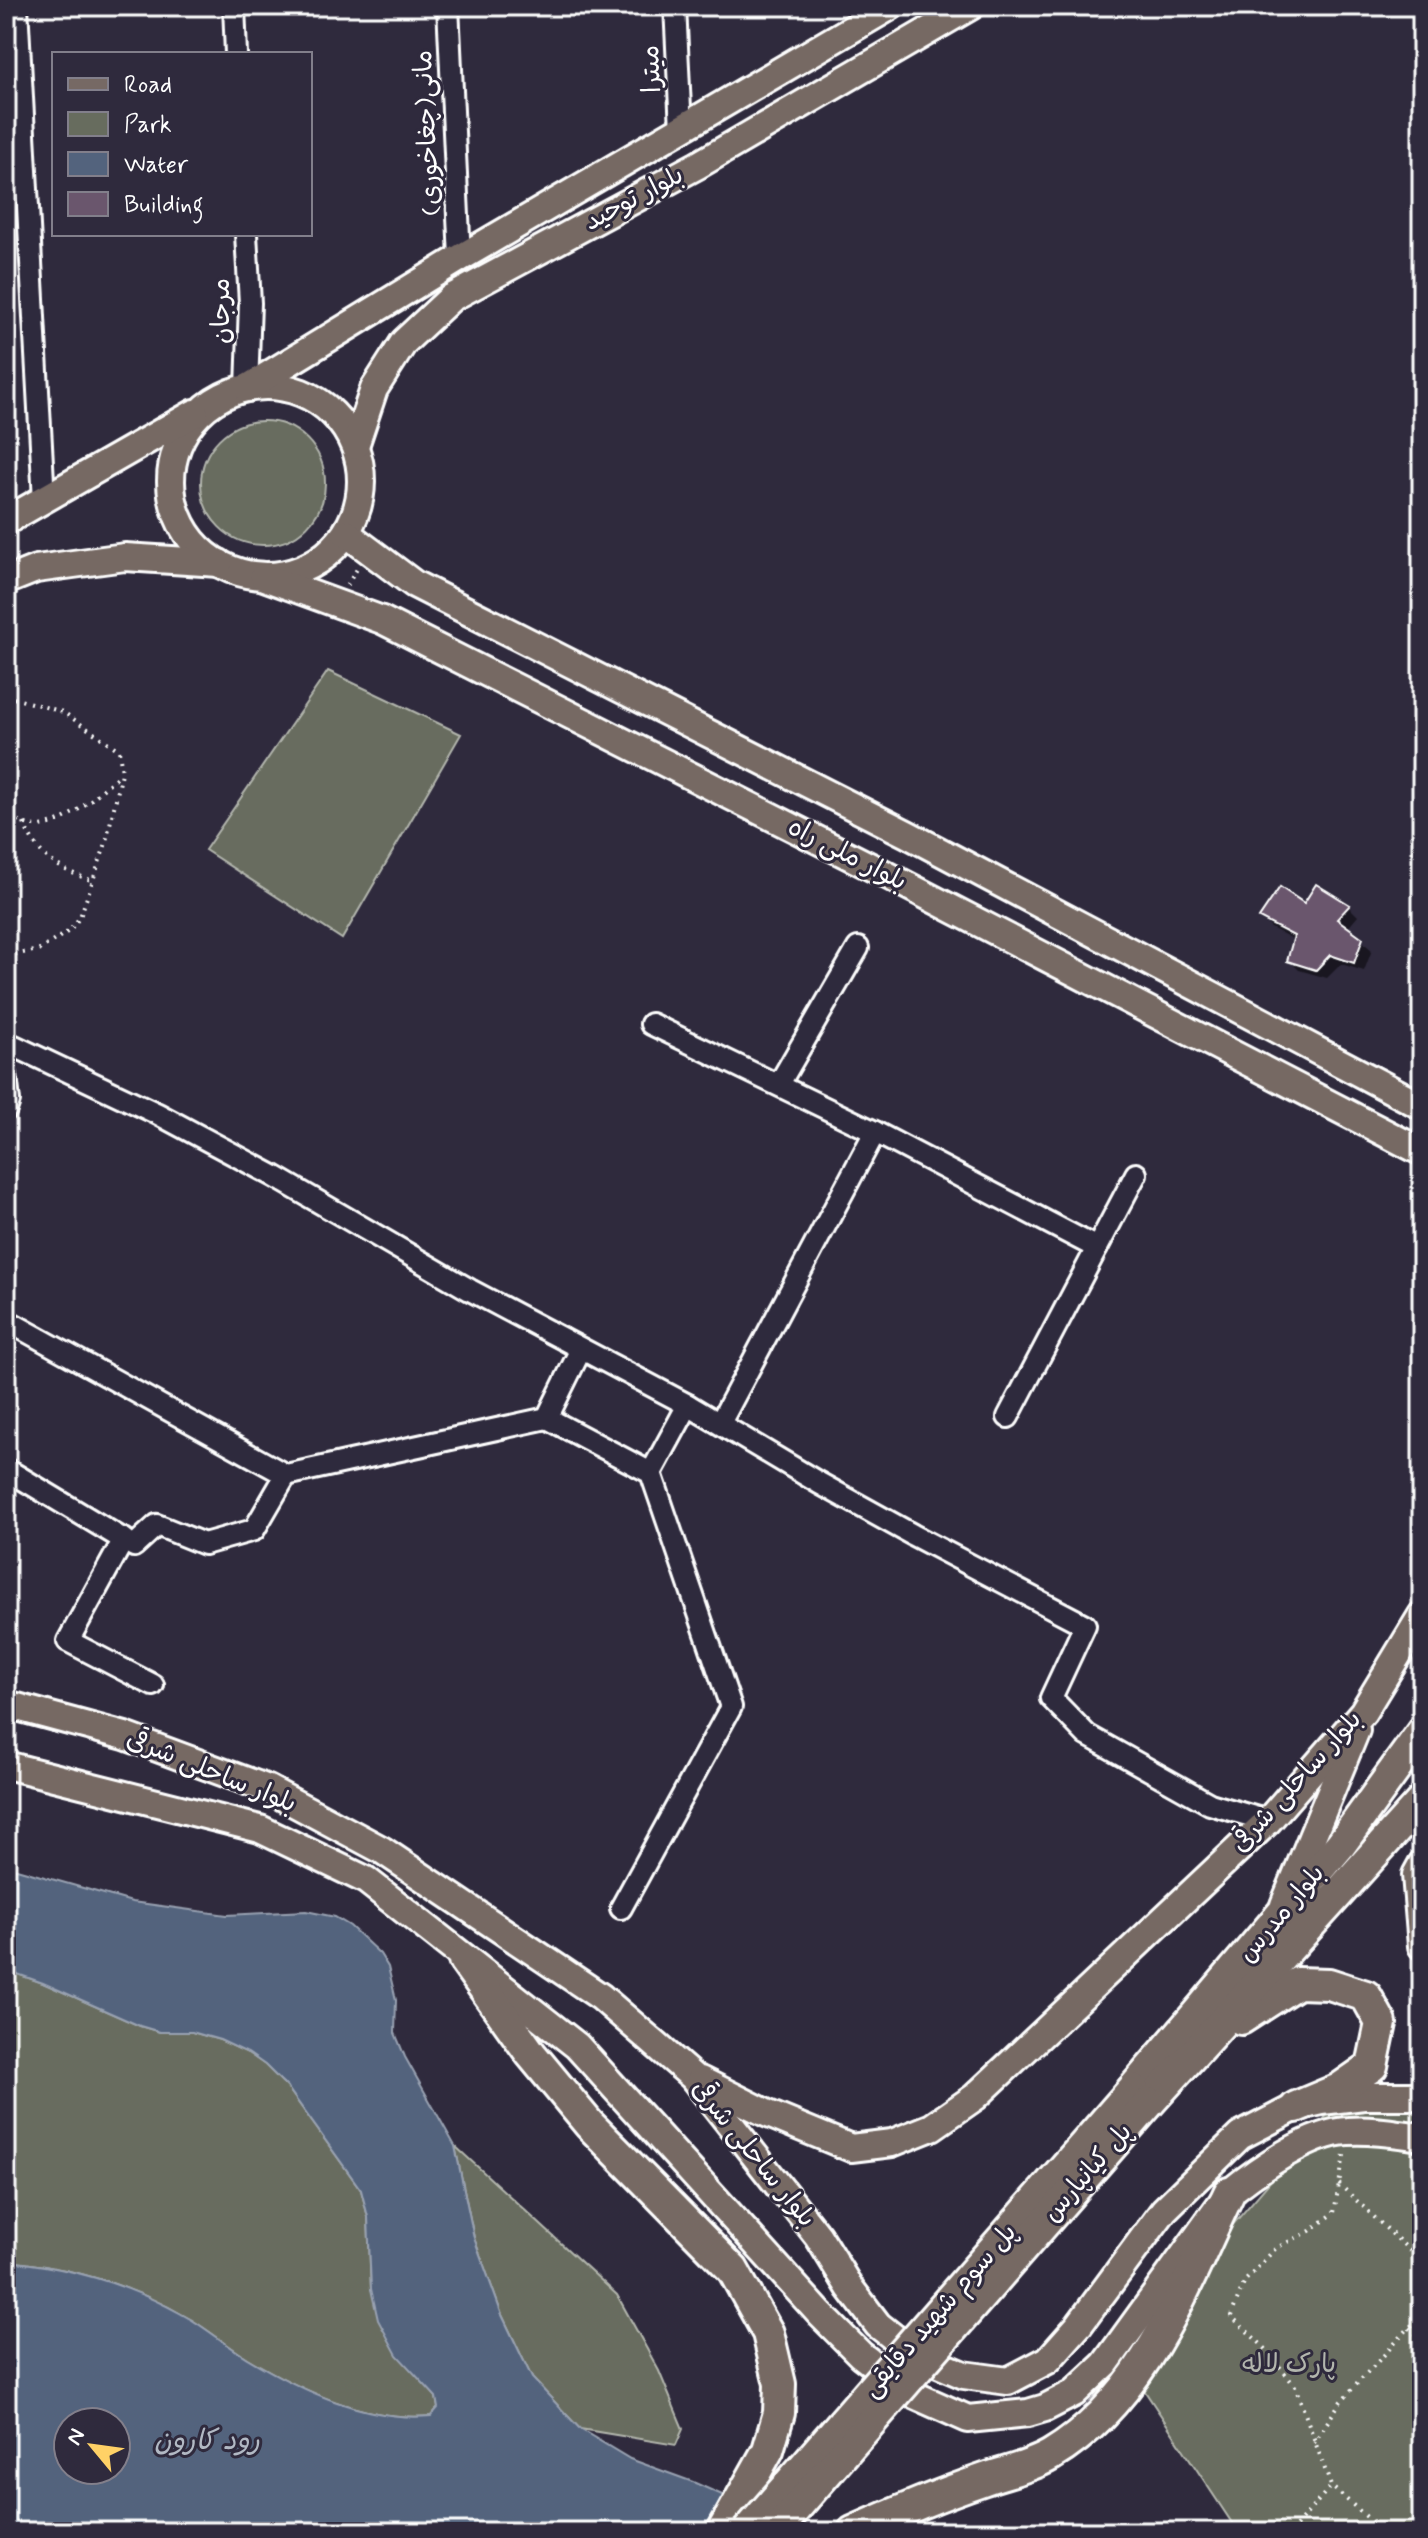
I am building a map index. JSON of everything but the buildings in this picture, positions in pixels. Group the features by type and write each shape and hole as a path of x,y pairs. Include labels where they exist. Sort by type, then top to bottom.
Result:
{"highway":[{"name":"بلوار مدرس","path":"1141,2096 1279,1918 1341,1844 1422,1732"},
{"name":"بلوار مدرس","path":"1141,2096 1203,2045 1422,1801"},
{"path":"464,1960 531,2054 589,2124 733,2270 768,2333 780,2384 779,2413 768,2450 722,2532"},
{"path":"1203,2045 1297,1983 1329,1984 1366,1996 1381,2023 1372,2066 1339,2089 1296,2107"},
{"name":"پل سوم شهید دقایقی","path":"747,2532 1141,2096"},
{"name":"پل کیانپارس","path":"775,2532 1141,2096"},
{"path":"853,2532 1049,2456 1098,2420 1142,2365 1178,2304 1229,2193"}],"main road":[{"path":"891,6 899,47"},
{"name":"بلوار توحید","path":"247,388 460,258 891,6"},
{"name":"بلوار توحید","path":"355,446 374,389 404,342 451,298 698,165 971,6"},
{"path":"6,521 231,392 260,385 290,388 318,400 340,420 355,446 361,476 358,506 346,533 326,556 297,572 264,577 231,571 203,554 182,528 171,497 175,453 183,432 205,407"},
{"name":"بلوار ملی راه","path":"346,533 414,584 907,834 1422,1106"},
{"path":"6,581 36,569 125,557 219,563"},
{"name":"بلوار ملی راه","path":"264,577 382,620 885,874 1420,1152"},
{"path":"885,874 907,834"},
{"name":"بلوار ساحلی شرقی","path":"693,2077 766,2113 851,2148 892,2143 932,2127 975,2097 1268,1821 1363,1712 1422,1615"},
{"name":"بلوار ساحلی شرقی","path":"6,1704 125,1736 268,1789 382,1850 601,1997 693,2077 818,2236 850,2288 878,2325 915,2354 964,2375 1008,2381 1048,2360 1079,2325 1164,2210 1240,2136 1296,2107 1322,2101 1364,2096 1422,2096"},
{"path":"1279,1918 1363,1712"},
{"name":"بلوار ساحلی شرقی","path":"6,1765 260,1829 366,1880 577,2046 820,2314 861,2355 912,2394 968,2419 1028,2413 1074,2393 1105,2364 1229,2193 1250,2175 1287,2153 1347,2130 1422,2137"},
{"path":"1422,1864 1416,1875 1422,1946"}],"street":[{"path":"17,6 44,500"},
{"path":"234,6 236,52"},
{"name":"مانی(چغاخوری)","path":"448,6 460,258"},
{"name":"میترا","path":"675,6 681,129"},
{"name":"مرجان","path":"246,236 250,303 247,388"},
{"path":"779,1084 858,948"},
{"path":"651,1024 875,1132 1097,1248"},
{"path":"6,1042 158,1114 261,1169 470,1290 688,1405 819,1483 1085,1625 1051,1698 1087,1735 1210,1804 1268,1821"},
{"path":"6,1075 9,1101 6,1110"},
{"path":"720,1423 875,1132"},
{"path":"1008,1417 1136,1174"},
{"path":"6,1320 286,1475 547,1418 651,1473 731,1707 621,1908"},
{"path":"547,1418 581,1349"},
{"path":"651,1473 688,1405"},
{"path":"6,1469 134,1546 157,1525 204,1544 254,1530 286,1475"},
{"path":"124,1539 68,1641 153,1685"}],"path":[{"path":"336,603 369,550"},
{"path":"6,696 63,712 119,750 122,773 105,846 80,917 69,931 39,950 6,956"},
{"path":"6,810 24,823 48,825 63,819 122,773"},
{"path":"24,823 40,853 61,867 94,881"},
{"path":"1347,2130 1334,2213 1310,2231 1276,2248 1245,2281 1231,2316 1265,2348 1295,2386 1331,2486 1384,2532"},
{"path":"1339,2184 1422,2262"},
{"path":"1314,2443 1341,2401 1422,2314"},
{"path":"1409,2328 1422,2339"},
{"path":"1291,2532 1331,2486"}],"green space":[{"path":"263,421 287,425 307,439 321,459 325,483 321,507 307,527 287,541 263,545 239,541 219,527 205,507 201,483 205,459 219,439 239,425"},
{"path":"328,671 461,734 342,939 205,850"},
{"path":"6,1970 140,2026 160,2032 192,2032 220,2040 248,2053 287,2087 361,2190 368,2217 371,2289 424,2382 436,2397 438,2408 431,2416 383,2414 336,2402 268,2370 192,2320 148,2297 78,2273 6,2261"},
{"name":"پارک لاله","path":"1365,2071 1422,2119 1422,2532 1238,2532 1121,2355"},
{"path":"455,2146 617,2295 659,2371 683,2429 676,2445 580,2429 532,2378 502,2315 474,2238"}],"water":[{"name":"رود کارون","path":"6,1866 132,1902 227,1915 306,1911 335,1917 350,1926 380,1954 388,1967 396,2000 395,2033 405,2057 455,2146 474,2238 502,2315 532,2378 580,2429 630,2459 693,2482 805,2532 6,2532 6,2261 78,2273 148,2297 192,2320 268,2370 336,2402 407,2417 431,2416 438,2408 436,2397 397,2355 378,2320 371,2289 368,2217 361,2190 287,2087 248,2053 220,2040 192,2032 160,2032 140,2026 6,1970"}]}
